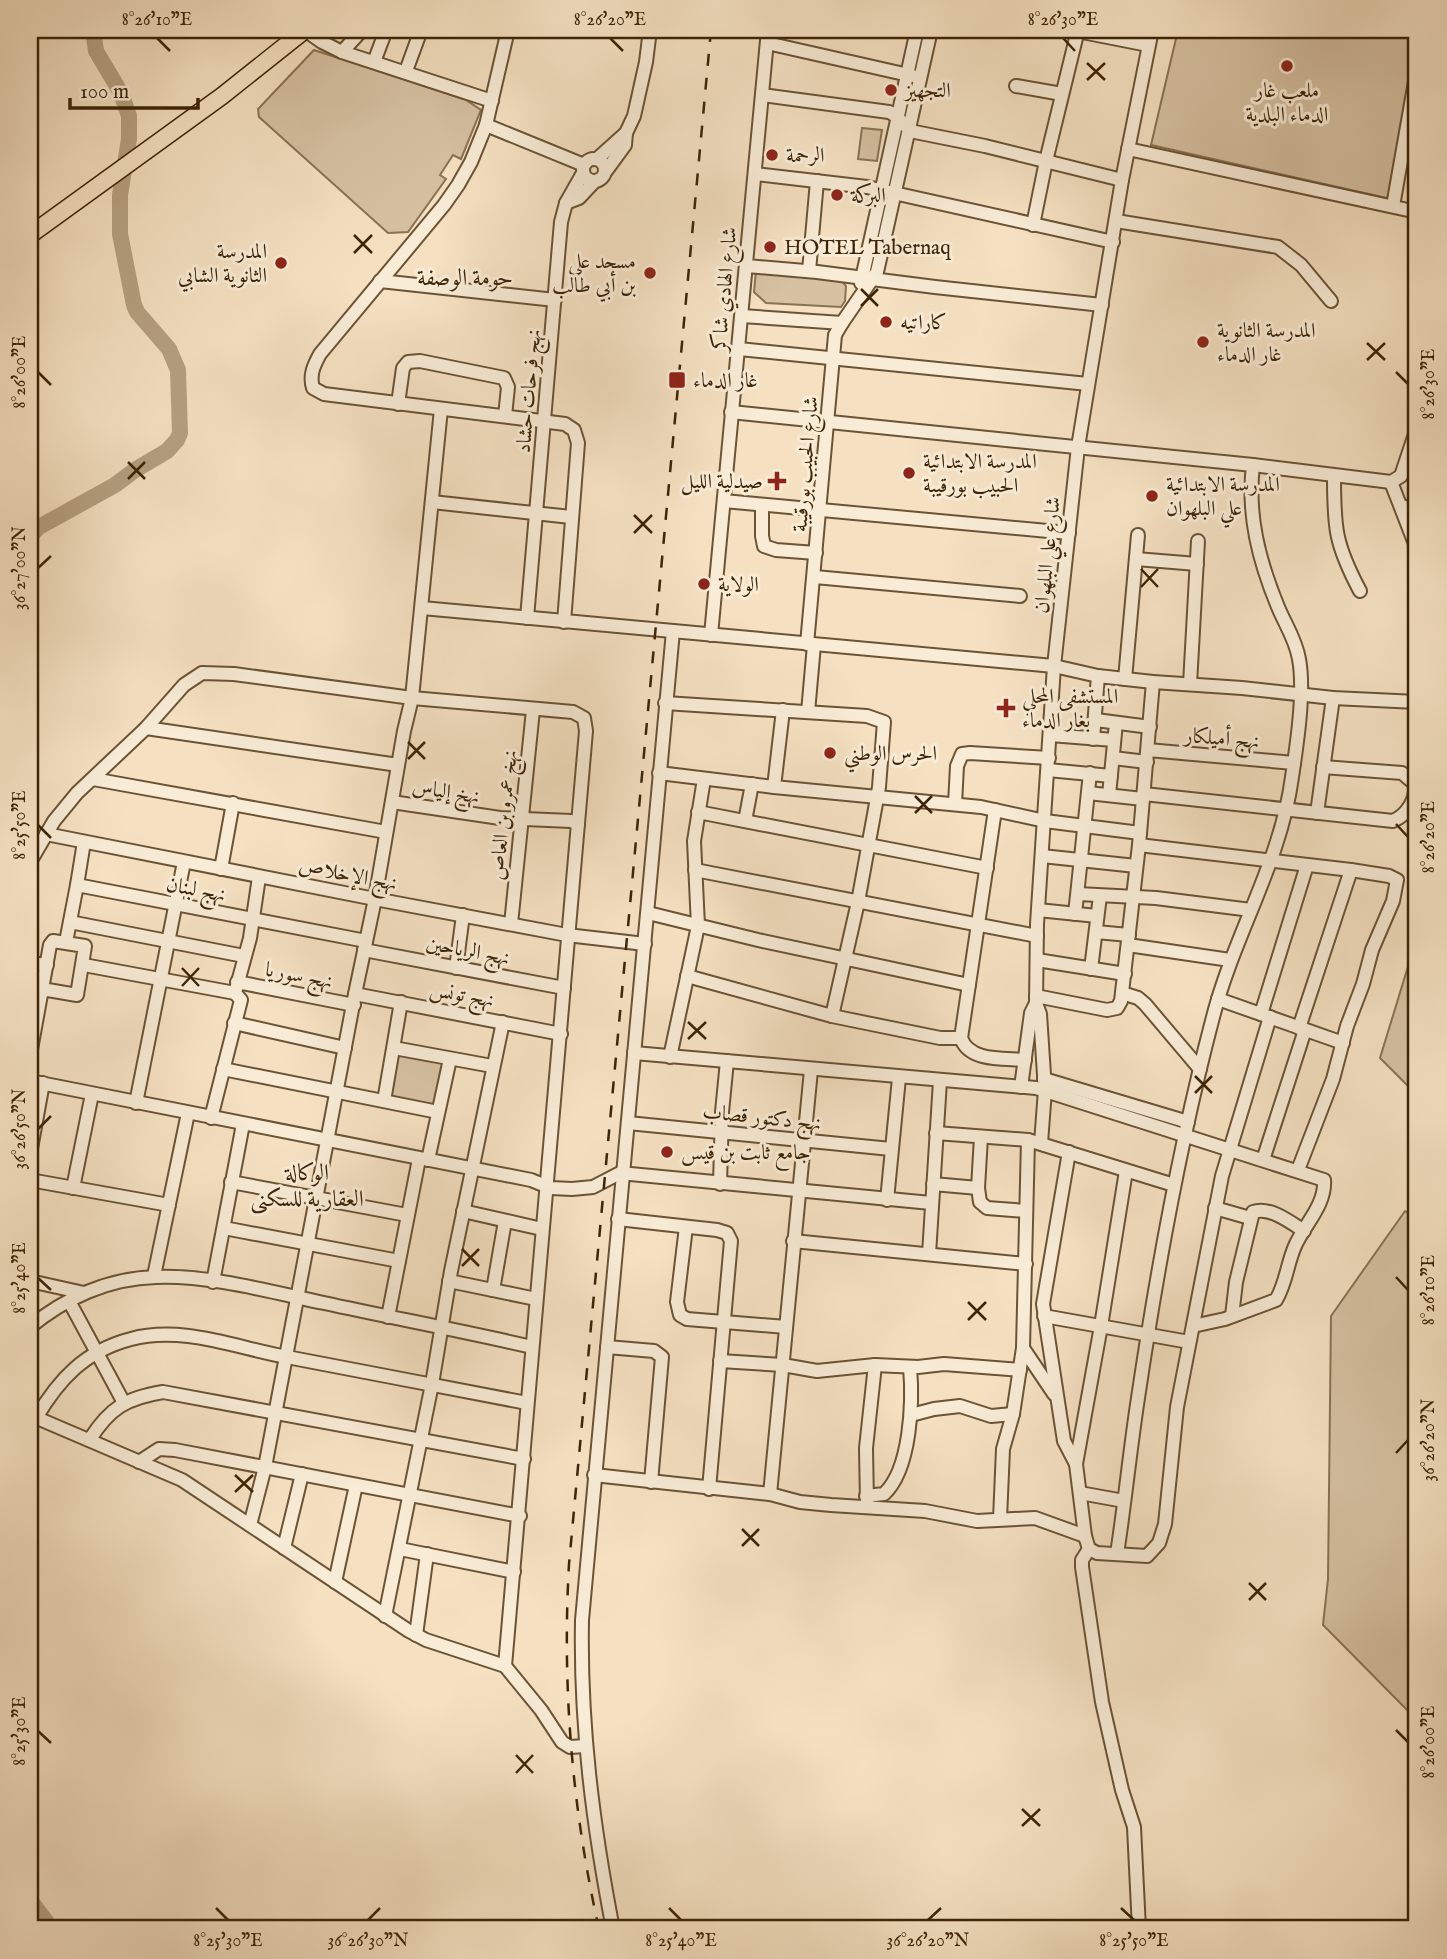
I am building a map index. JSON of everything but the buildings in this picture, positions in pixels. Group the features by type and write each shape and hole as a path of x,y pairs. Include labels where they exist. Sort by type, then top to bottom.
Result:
{"main road":[{"path":"30,235 190,120 305,30"}],"street":[{"path":"305,30 321,43 342,52 492,101"},
{"path":"342,52 362,30"},
{"path":"374,62 386,30"},
{"path":"406,71 421,30"},
{"path":"508,30 486,125 471,162 444,205 320,354 314,365 311,382 313,388 324,394 565,425 576,434 578,443 564,622"},
{"path":"597,159 626,133 634,117 650,30"},
{"name":"شارع الهادي شاكر","path":"711,635 768,30"},
{"name":"شارع الحبيب بورقيبة","path":"807,712 819,510 835,335 879,263 897,116 917,30"},
{"name":"شارع الحبيب بورقيبة","path":"888,192 909,130 931,30"},
{"path":"1033,225 1076,30 1148,45"},
{"name":"شارع علي البلهوان","path":"1000,1520 1003,1449 1013,1414 1023,1348 1026,1211 1044,1085 1040,1014 1036,1000 1037,936 1054,666 1088,384 1122,180 1152,30"},
{"path":"767,43 920,78"},
{"path":"1393,206 1411,140 1417,70"},
{"path":"1016,86 1062,94"},
{"path":"762,95 882,110 897,116 909,130 1122,180"},
{"path":"486,125 583,169 587,179 595,181"},
{"path":"566,203 579,198 595,181 602,178 625,145 626,133"},
{"path":"1128,149 1417,212"},
{"path":"583,169 589,159 597,159 603,163 606,171"},
{"name":"نهج فرحات حشاد","path":"527,618 561,222 566,203 583,169"},
{"path":"755,174 888,192 1113,243"},
{"path":"809,271 817,181"},
{"path":"1116,220 1278,247 1301,265 1331,301"},
{"path":"747,266 1102,304"},
{"path":"380,281 555,300"},
{"path":"742,316 842,323"},
{"path":"739,349 1088,384"},
{"path":"398,404 403,368 408,362 420,361 504,378 508,387 505,416"},
{"path":"250,1525 265,1467 412,698 441,409"},
{"path":"731,412 1253,465 1391,482 1401,476 1417,428"},
{"path":"1117,1555 1149,1334 1186,1129 1218,999 1230,960 1271,861 1294,763 1301,675 1295,644 1272,593 1253,531 1253,465"},
{"path":"1334,476 1335,534 1344,561 1360,591"},
{"path":"1391,482 1417,549"},
{"path":"724,501 1069,533"},
{"path":"432,502 571,517"},
{"path":"762,505 764,546 776,550 816,553"},
{"path":"1401,506 1417,510"},
{"path":"1125,679 1138,535"},
{"path":"1190,684 1198,541"},
{"path":"1136,559 1197,564"},
{"path":"815,577 1020,596"},
{"path":"422,608 1054,666 1098,676 1153,682 1333,698 1417,702"},
{"path":"613,1929 593,1823 584,1746 582,1620 673,631"},
{"path":"30,862 64,808 146,728 184,685 202,673 234,674 412,698 576,712 582,715 586,731 505,1666"},
{"path":"1093,739 1098,676"},
{"path":"1021,1087 1031,1013 1036,1000 1107,1010 1116,1008 1122,993 1140,839 1153,682"},
{"path":"1317,813 1333,698"},
{"path":"665,703 867,716 884,722 877,798 858,902 832,1016"},
{"name":"نهخ عمرو بن العاص","path":"511,924 533,710"},
{"path":"774,787 783,710"},
{"path":"1096,720 1150,727"},
{"path":"1109,795 1116,723"},
{"path":"146,728 398,765"},
{"path":"1051,735 1114,740"},
{"path":"955,804 957,766 962,754 970,752 1111,776"},
{"name":"نهج أميلكار","path":"1113,758 1147,756 1294,763"},
{"path":"1088,793 1144,796 1393,821 1404,814 1416,792 1412,779 1402,773 1323,766"},
{"path":"659,773 877,798 955,804 1271,861 1390,876 1398,883 1372,950 1333,1079 1298,1170"},
{"path":"1075,914 1090,773"},
{"path":"93,779 386,832"},
{"path":"670,1057 698,926 694,841 704,779"},
{"path":"745,821 752,784"},
{"name":"نهخ إلياس","path":"392,802 522,820 571,821 578,824"},
{"path":"221,869 233,803"},
{"path":"995,810 961,1038 974,1054 1025,1060"},
{"path":"698,812 987,868"},
{"name":"نهج الإخلاص","path":"46,834 375,900 567,935 645,944"},
{"path":"66,942 84,842"},
{"path":"1042,856 1136,866"},
{"path":"136,1103 184,862"},
{"path":"1126,1171 1076,1464 1089,1549 1097,1553 1147,1556 1163,1534 1172,1438 1215,1208 1307,865"},
{"path":"695,870 1037,936"},
{"path":"1263,1160 1350,870"},
{"path":"211,1118 241,1000 236,987 250,938 260,877"},
{"name":"نهج لبنان","path":"77,885 252,919 365,945"},
{"path":"1078,894 1156,898 1251,910"},
{"path":"1091,969 1100,896"},
{"path":"1038,910 1097,916"},
{"path":"648,913 970,985"},
{"path":"456,968 463,915"},
{"path":"70,922 244,956"},
{"path":"1096,932 1230,960"},
{"path":"31,1046 42,989 47,965 51,943 56,940 85,946 78,995 42,989"},
{"name":"نهج الرياحين","path":"365,945 456,968 564,988"},
{"path":"1037,960 1125,974"},
{"path":"30,962 47,965"},
{"name":"نهج سوريا","path":"84,965 160,980 354,1000"},
{"path":"688,976 832,1016 940,1038 961,1038"},
{"path":"1122,993 1138,998 1200,1069"},
{"path":"1218,999 1342,1044"},
{"name":"نهج تونس","path":"354,1000 401,1002 561,1034"},
{"path":"384,1101 401,1002"},
{"path":"385,1616 432,1384 449,1281 503,1022"},
{"path":"234,1023 345,1048"},
{"path":"394,1048 492,1066"},
{"path":"634,1053 940,1082 1021,1087 1044,1085 1186,1129 1229,1149 1319,1177 1325,1182 1320,1199 1296,1244 1276,1300 1232,1316 1193,1326"},
{"path":"388,1317 407,1214 439,1112 450,1059"},
{"path":"720,1184 727,1061"},
{"path":"223,1069 439,1112"},
{"path":"770,1494 811,1069"},
{"path":"887,1200 899,1077"},
{"path":"30,1154 36,1082 531,1180 564,1189 599,1185 623,1173 931,1203"},
{"path":"929,1254 940,1082"},
{"path":"73,1188 92,1094"},
{"path":"155,1276 188,1114"},
{"name":"نهج دكتور قصاب","path":"628,1123 891,1149"},
{"path":"213,1282 243,1124"},
{"path":"936,1133 1035,1142 1174,1185"},
{"path":"981,1137 978,1188 980,1202 987,1208 1026,1211"},
{"path":"1069,1152 1046,1282 1044,1316 1064,1441 1076,1464"},
{"path":"30,1180 169,1205"},
{"path":"231,1182 407,1214"},
{"path":"933,1184 978,1188"},
{"path":"1215,1208 1250,1218"},
{"path":"1232,1316 1236,1282 1253,1212 1262,1210 1286,1219 1304,1231"},
{"path":"463,1211 542,1229"},
{"path":"618,1219 724,1232 731,1241 709,1489"},
{"path":"493,1290 505,1221"},
{"path":"686,1227 678,1312 687,1319 786,1327"},
{"path":"224,1228 308,1242 399,1262"},
{"path":"793,1241 1026,1264"},
{"path":"30,1327 45,1315 84,1293 122,1280 155,1276 183,1277 532,1347"},
{"path":"30,1280 84,1293"},
{"path":"449,1281 536,1299"},
{"path":"69,1301 124,1403"},
{"path":"1044,1316 1189,1342"},
{"path":"527,1403 185,1335 159,1334 132,1339 98,1352 78,1365 60,1381 33,1416 182,1480 416,1635 505,1666 541,1710 562,1742 570,1747 584,1746"},
{"path":"607,1347 654,1351 662,1357 651,1482"},
{"path":"1023,1348 1058,1400"},
{"path":"720,1361 831,1371 875,1365 910,1367 951,1364 1020,1370"},
{"path":"867,1502 866,1448 875,1365"},
{"path":"867,1502 884,1493 897,1476 911,1415 910,1367"},
{"path":"90,1440 103,1420 124,1403 147,1394 163,1392 524,1459"},
{"path":"911,1415 948,1406 961,1406 991,1416 1013,1414"},
{"path":"139,1462 150,1452 167,1449 520,1516"},
{"path":"284,1548 302,1475"},
{"path":"594,1475 770,1494 800,1502 867,1502 977,1521 1035,1518 1085,1536"},
{"path":"335,1582 356,1485"},
{"path":"1080,1493 1124,1501"},
{"path":"400,1549 514,1572"},
{"path":"1089,1549 1082,1560 1082,1567 1102,1702 1122,1790 1134,1827 1139,1929"},
{"path":"416,1635 427,1555"}],"shaded area":[{"path":"1178,30 1417,30 1417,44 1391,199 1151,145"},
{"path":"314,50 466,100 481,110 461,159 453,155 440,175 446,179 408,232 388,233 259,117 258,109"},
{"path":"862,128 882,130 877,161 858,159"},
{"path":"756,270 841,280 846,286 845,301 841,307 766,303 754,292"},
{"path":"1417,937 1417,1095 1380,1058"},
{"path":"398,1053 445,1062 436,1107 390,1098"},
{"path":"1405,1211 1417,1219 1417,1720 1323,1625 1328,1579 1331,1316"}],"waterway":[{"path":"30,536 39,527 115,485 167,451 180,433 178,370 169,349 134,305 120,234 120,195 129,139 129,116 121,93 96,51 93,30"},
{"path":"30,1900 52,1929"}],"railway":[{"path":"599,1929 582,1839 571,1748 567,1656 569,1564 711,30"}],"place":[{"name":"ملعب غار الدماء البلدية","path":"1287,66"},
{"name":"التجهيز","path":"891,90"},
{"name":"الرحمة","path":"772,155"},
{"name":"البركة","path":"837,195"},
{"name":"HOTEL Tabernaq","path":"770,247"},
{"name":"المدرسة الثانوية الشابي","path":"281,263"},
{"name":"مسجد علي بن أبي طالب","path":"650,273"},
{"name":"كاراتيه","path":"886,322"},
{"name":"المدرسة الثانوية غار الدماء","path":"1203,342"},
{"name":"غار الدماء","path":"677,380"},
{"name":"المدرسة الابتدائية الحبيب بورقيبة","path":"909,473"},
{"name":"صيدلية الليل","path":"777,481"},
{"name":"المدرسة الابتدائية علي البلهوان","path":"1152,496"},
{"name":"الولاية","path":"704,584"},
{"name":"المستشفى المحلي بغار الدماء","path":"1006,708"},
{"name":"الحرس الوطني","path":"830,753"},
{"name":"جامع ثابت بن قیس","path":"667,1152"}],"district":[{"name":"حومة الوصفة","path":"465,277"},
{"name":"الوكالة العقارية للسكنى","path":"307,1185"}]}
